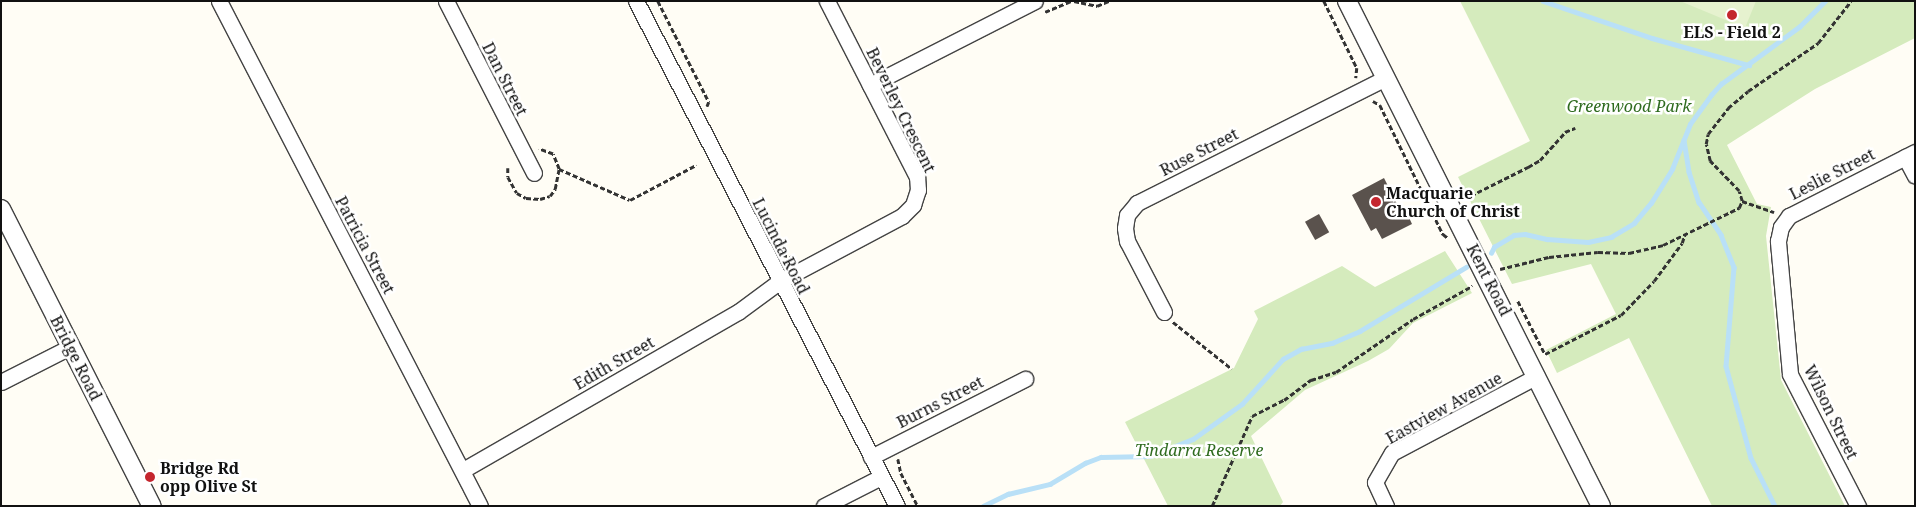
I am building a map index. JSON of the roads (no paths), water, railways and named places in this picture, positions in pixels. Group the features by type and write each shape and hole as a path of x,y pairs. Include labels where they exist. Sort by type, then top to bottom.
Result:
{"street":[{"name":"Patricia Street","path":"218,1 480,506"},
{"name":"Dan Street","path":"446,1 534,173"},
{"name":"Lucinda Road","path":"636,1 897,506"},
{"name":"Beverley Crescent","path":"780,281 902,216 913,205 918,190 917,178 828,1"},
{"path":"870,85 1035,1"},
{"name":"Kent Road","path":"1347,1 1601,506"},
{"name":"Ruse Street","path":"1164,312 1127,241 1125,228 1127,215 1137,203 1386,78"},
{"path":"1910,154 1915,176"},
{"name":"Leslie Street","path":"1778,241 1781,227 1789,216 1910,154"},
{"name":"Bridge Road","path":"1,209 152,506"},
{"name":"Wilson Street","path":"1778,241 1790,374 1858,506"},
{"name":"Edith Street","path":"463,470 738,312 780,281"},
{"path":"1,382 70,347"},
{"name":"Eastview Avenue","path":"1386,506 1374,482 1392,453 1537,376"},
{"name":"Burns Street","path":"871,457 1025,378"},
{"path":"824,506 881,477"}],"waterway":[{"path":"1543,1 1652,38 1749,65"},
{"path":"1491,253 1494,247 1514,235 1525,234 1547,239 1588,242 1611,237 1634,223 1651,203 1672,169 1690,124 1711,95 1721,84 1799,27 1825,1"},
{"path":"1684,140 1689,172 1699,202 1721,235 1734,267 1726,366 1751,458 1775,506"},
{"path":"983,506 1008,494 1050,484 1085,463 1101,457 1150,456 1193,439 1242,404 1283,359 1301,349 1332,343 1360,331 1466,267"}],"place":[{"name":"ELS - Field 2","path":"1732,15"},
{"name":"Macquarie Church of Christ","path":"1376,202"},
{"name":"Bridge Rd opp Olive St","path":"150,477"}],"park label":[{"name":"Greenwood Park","path":"1629,106"},
{"name":"Tindarra Reserve","path":"1199,450"}]}
